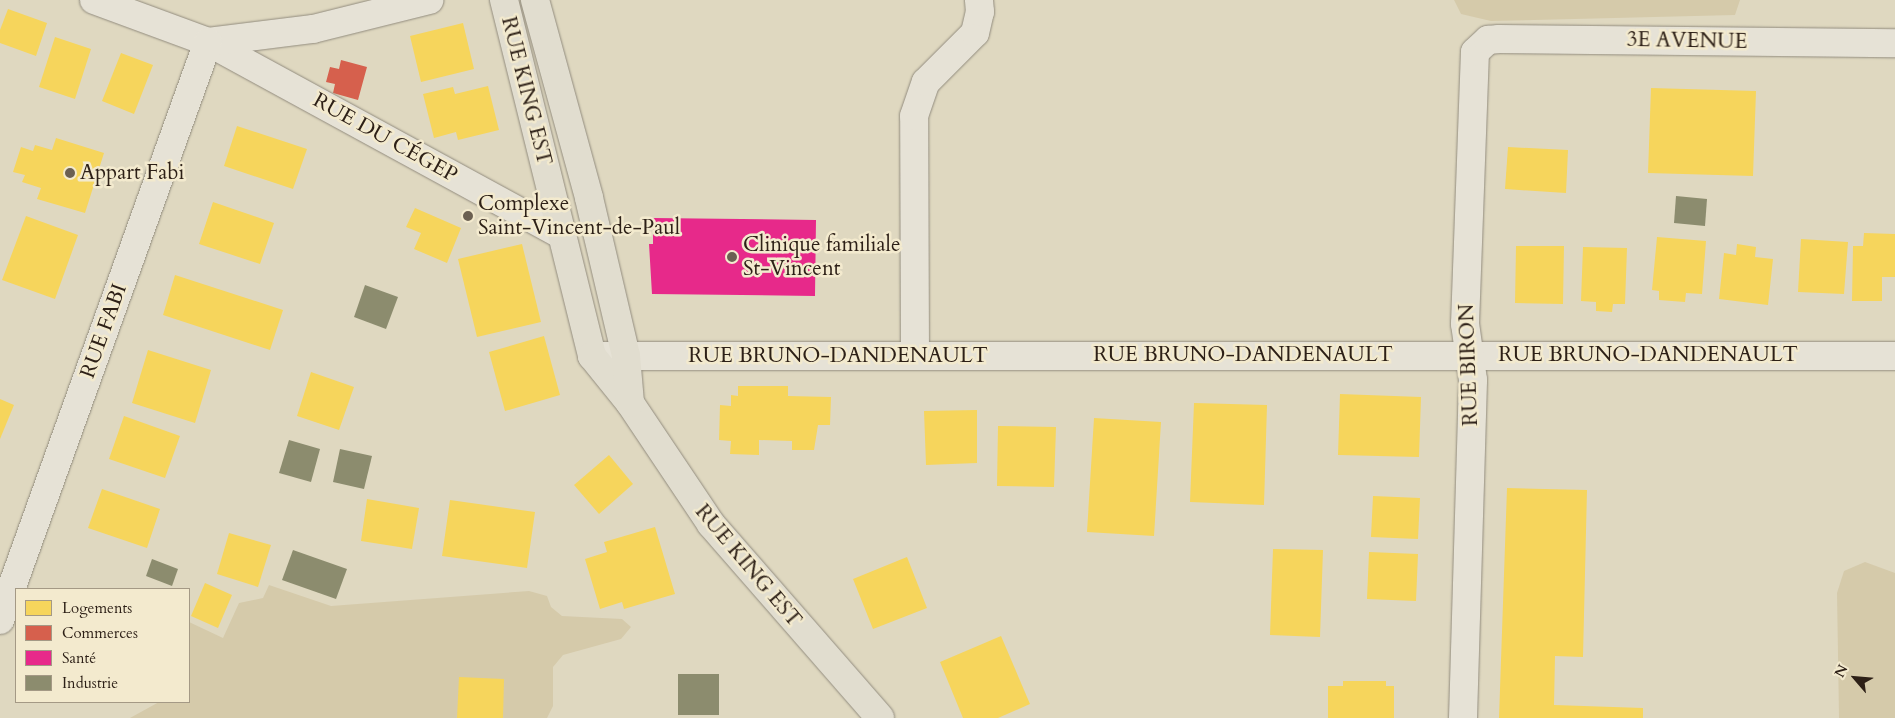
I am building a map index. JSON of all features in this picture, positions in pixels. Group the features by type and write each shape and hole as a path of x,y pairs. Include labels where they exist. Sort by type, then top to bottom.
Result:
{"main road":[{"name":"RUE KING EST","path":"504,0 592,356 630,403 711,524 880,718"},
{"name":"RUE KING EST","path":"536,0 589,198 626,356 630,403"}],"street":[{"name":"RUE DU CÉGEP","path":"94,0 208,42 562,234"},
{"name":"RUE DU CÉGEP","path":"208,42 313,29 429,0"},
{"path":"916,356 914,116 926,82 975,33 980,12 979,0"},
{"name":"3E AVENUE","path":"1481,44 1499,39 1895,43"},
{"name":"RUE FABI","path":"0,620 208,42"},
{"name":"RUE BIRON","path":"1463,718 1474,380 1465,324 1473,63 1475,52 1481,44"},
{"name":"RUE BRUNO-DANDENAULT","path":"592,356 1469,354 1895,356"}],"shaded area":[{"path":"1454,0 1740,0 1735,15 1491,21 1461,14"},
{"path":"1865,562 1895,573 1895,718 1839,718 1837,593 1844,571"},
{"path":"269,585 331,606 529,591 547,596 551,607 562,616 622,619 631,627 621,639 563,655 553,667 553,706 547,718 130,718 157,703 190,703 190,622 223,638 239,603 263,598"}],"building: Logements":[{"path":"8,9 47,23 36,56 0,43 0,30"},
{"path":"463,23 474,69 421,82 410,36"},
{"path":"55,37 91,49 75,99 39,87"},
{"path":"121,53 153,65 134,114 102,101"},
{"path":"488,86 499,130 458,140 456,132 434,138 423,94 453,87 455,94"},
{"path":"1651,88 1756,91 1753,176 1648,173"},
{"path":"237,126 307,149 293,189 224,166"},
{"path":"56,138 104,153 85,213 37,199 41,188 22,182 25,175 13,172 21,147 33,151 35,145 52,150"},
{"path":"1508,147 1568,150 1566,193 1505,189"},
{"path":"213,202 274,223 260,264 199,244"},
{"path":"415,208 461,228 447,263 414,249 421,233 406,227"},
{"path":"26,216 78,235 55,299 2,280"},
{"path":"1864,233 1895,234 1895,277 1882,277 1882,301 1852,301 1853,246 1863,246"},
{"path":"1657,237 1706,241 1702,294 1686,293 1685,302 1659,300 1659,291 1652,290"},
{"path":"1801,239 1848,242 1844,294 1798,292"},
{"path":"522,244 541,322 477,337 458,259"},
{"path":"1737,244 1756,247 1755,257 1773,259 1768,305 1719,299 1724,253 1736,255"},
{"path":"1516,246 1564,246 1563,304 1515,303"},
{"path":"1583,247 1627,248 1625,304 1613,304 1612,312 1596,311 1596,302 1581,301"},
{"path":"175,275 283,310 270,350 163,315"},
{"path":"544,336 560,395 505,411 489,352"},
{"path":"148,350 211,370 195,423 132,403"},
{"path":"311,372 354,387 339,430 297,416"},
{"path":"738,386 788,386 788,396 831,397 830,425 818,425 814,450 792,450 792,441 759,440 759,455 730,454 731,441 719,440 720,405 731,406 731,395 738,396"},
{"path":"1340,394 1421,397 1419,457 1338,455"},
{"path":"0,399 14,405 0,439"},
{"path":"1194,403 1267,405 1264,505 1190,502"},
{"path":"977,410 977,463 926,465 924,411"},
{"path":"124,416 180,436 165,478 109,459"},
{"path":"1094,418 1161,422 1154,536 1087,532"},
{"path":"998,426 1056,427 1054,487 997,486"},
{"path":"609,455 633,484 599,514 574,485"},
{"path":"1507,488 1587,490 1583,657 1555,656 1554,705 1643,708 1643,718 1499,718"},
{"path":"102,489 160,509 147,548 88,528"},
{"path":"1373,496 1420,498 1418,539 1371,537"},
{"path":"367,499 419,508 412,549 361,541"},
{"path":"450,500 535,512 527,568 442,556"},
{"path":"655,527 675,594 624,609 622,602 600,609 585,559 607,552 604,542"},
{"path":"229,533 271,545 258,587 217,574"},
{"path":"1273,549 1323,550 1320,637 1270,635"},
{"path":"1369,552 1418,554 1416,601 1367,599"},
{"path":"907,557 927,608 873,629 853,579"},
{"path":"205,583 232,595 218,628 191,616"},
{"path":"1001,636 1030,704 998,718 963,718 940,662"},
{"path":"459,677 504,679 503,718 457,718"},
{"path":"1343,681 1386,681 1386,686 1394,686 1394,718 1328,718 1328,686 1343,686"}],"building: Commerces":[{"path":"341,60 367,67 358,100 333,93 335,84 326,82 330,67 339,69"}],"building: Santé":[{"name":"Clinique familiale St-Vincent","path":"653,218 816,220 815,296 652,294 649,244 653,244"}],"building: Industrie":[{"path":"1676,196 1707,199 1705,226 1674,223"},
{"path":"365,285 398,297 386,329 354,317"},
{"path":"289,440 320,449 311,482 279,473"},
{"path":"340,449 372,456 364,489 333,482"},
{"path":"293,550 347,569 336,599 282,580"},
{"path":"152,559 178,569 172,586 146,576"},
{"path":"678,674 719,674 719,715 678,715"}],"place":[{"name":"Appart Fabi","path":"70,173"},
{"name":"Complexe Saint-Vincent-de-Paul","path":"468,216"},
{"name":"Clinique familiale St-Vincent","path":"732,257"}]}
